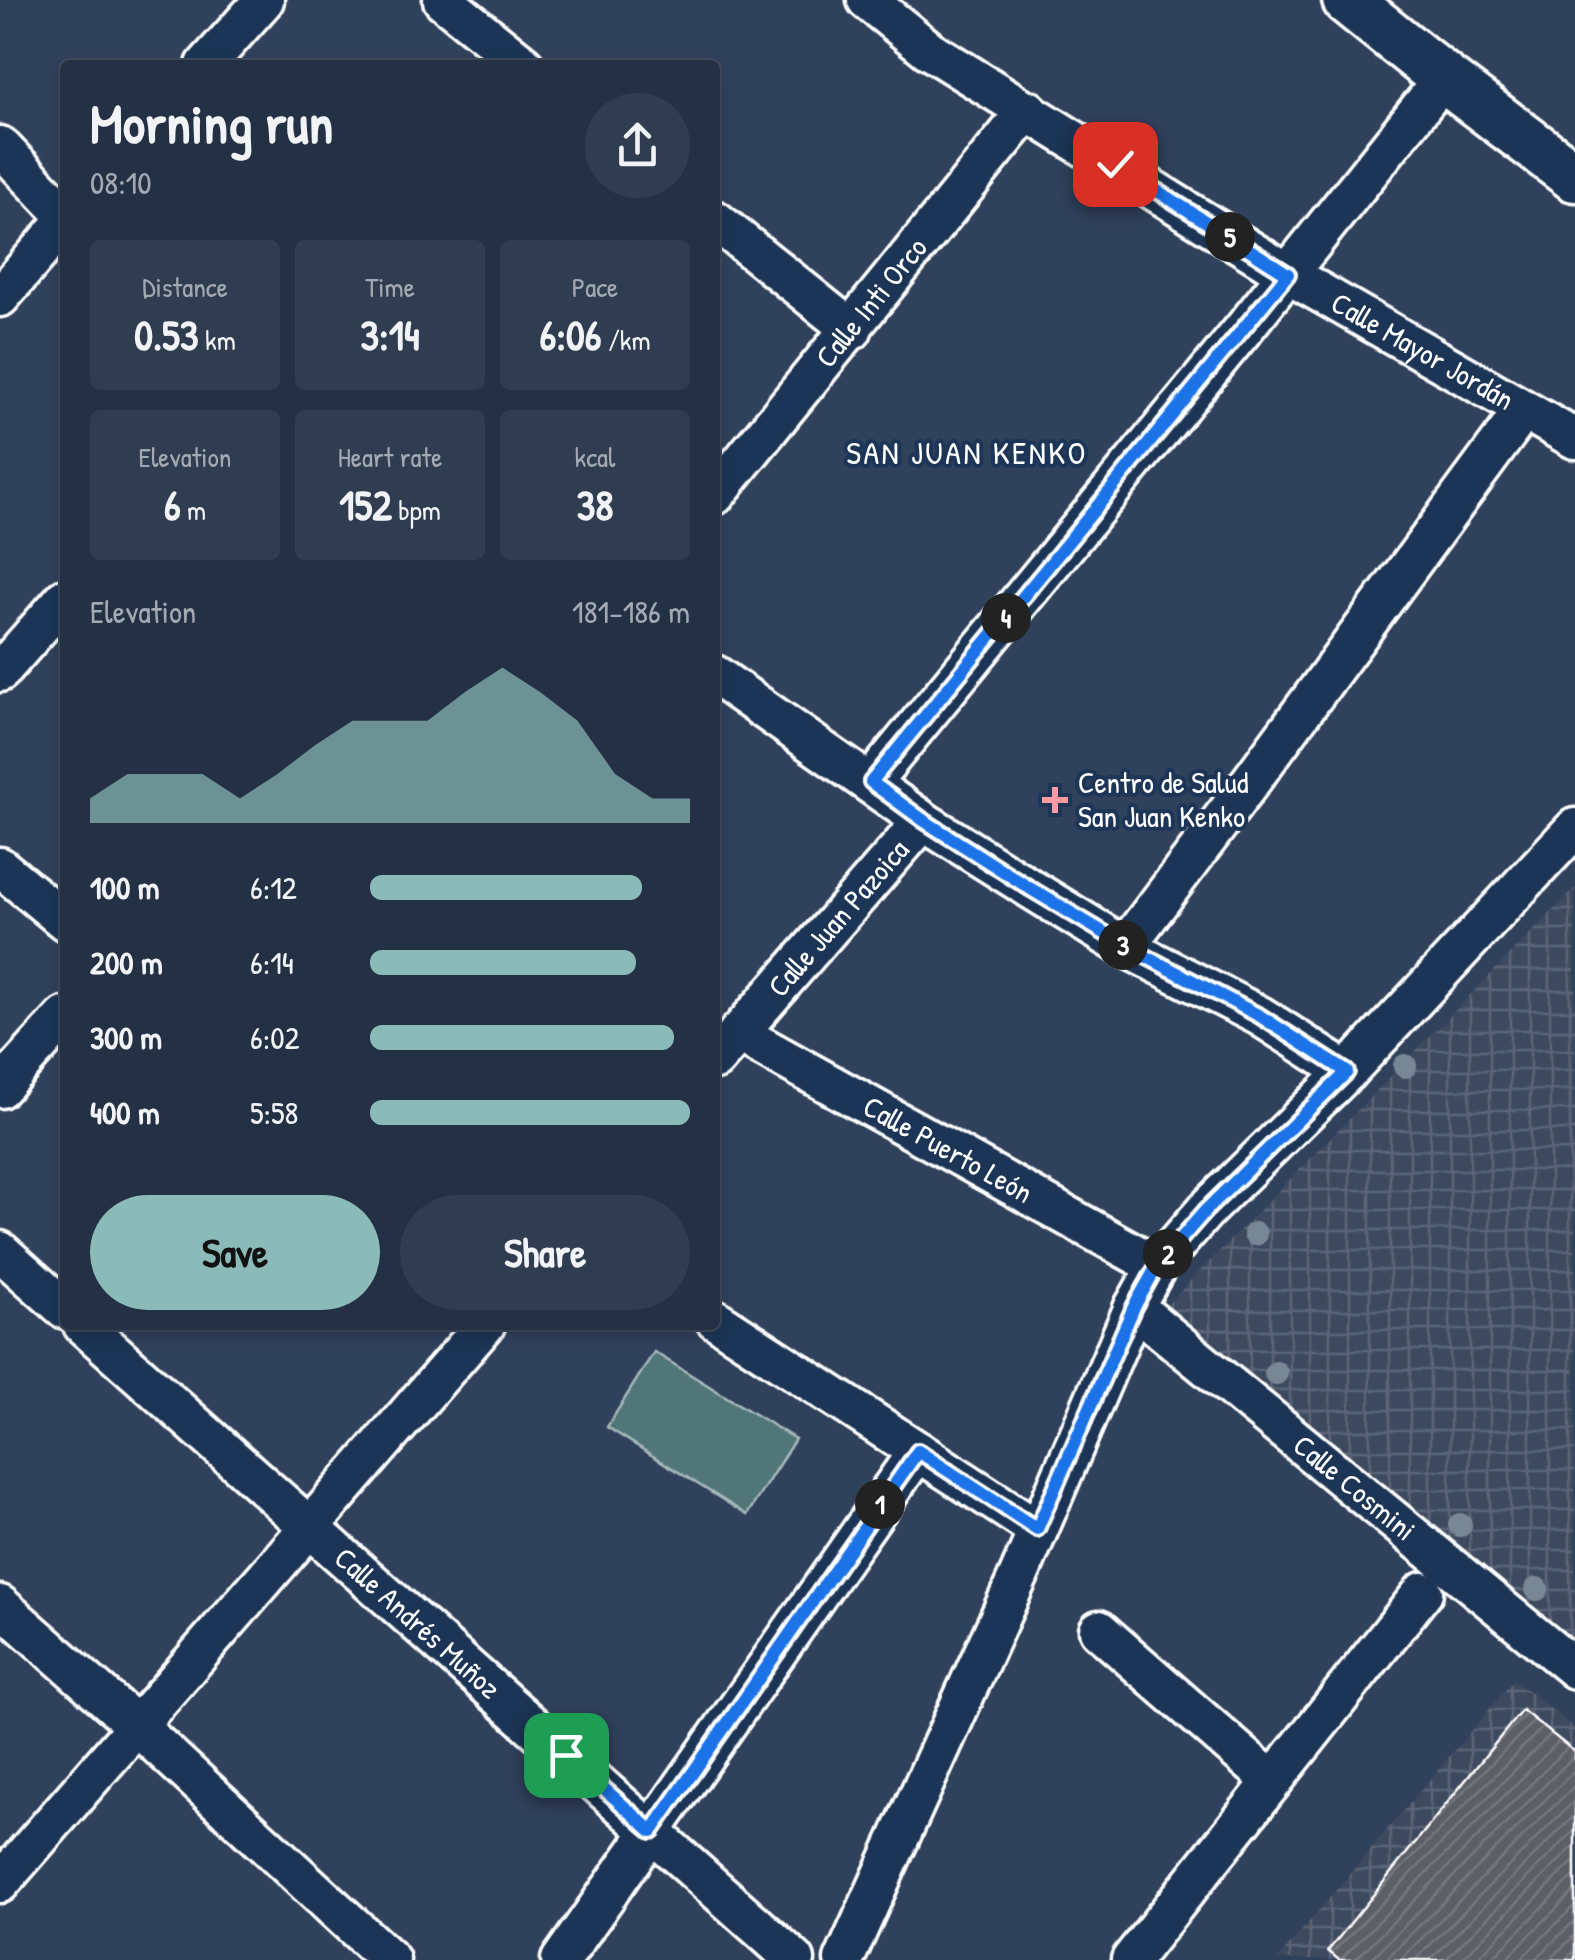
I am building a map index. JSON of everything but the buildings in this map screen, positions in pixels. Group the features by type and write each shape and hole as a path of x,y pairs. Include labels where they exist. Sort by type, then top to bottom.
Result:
{"street":[{"path":"210,60 264,0"},
{"path":"444,0 518,60"},
{"name":"Calle Mayor Jordán","path":"867,0 930,50 1288,274 1575,439"},
{"path":"1354,2 1444,78 1575,177"},
{"path":"871,782 1444,78"},
{"name":"Calle Inti Orco","path":"720,489 1028,110"},
{"path":"0,146 60,212"},
{"path":"0,296 60,224"},
{"path":"720,224 852,330"},
{"path":"1126,946 1524,410"},
{"path":"0,672 60,604"},
{"path":"720,677 923,820 1126,946 1260,1016 1347,1072"},
{"name":"Calle Juan Pazoica","path":"727,1047 923,820"},
{"path":"844,1960 1134,1307 1157,1266 1206,1210 1347,1072 1575,828"},
{"path":"0,867 60,917"},
{"path":"0,1088 60,1022"},
{"name":"Calle Puerto León","path":"727,1047 1157,1266"},
{"path":"0,1251 60,1304"},
{"name":"Calle Cosmini","path":"1134,1307 1575,1669"},
{"path":"720,1323 1037,1529"},
{"name":"Calle Andrés Muñoz","path":"90,1330 795,1960"},
{"path":"0,1883 481,1330"},
{"path":"561,1960 918,1451"},
{"path":"1131,1960 1423,1592"},
{"path":"0,1605 390,1960"},
{"path":"1099,1630 1272,1781"}],"shaded area":[{"path":"1575,888 1575,1654 1159,1313"},
{"path":"1514,1680 1575,1728 1575,1960 1277,1960"}],"green space":[{"path":"654,1352 795,1439 747,1515 607,1427"}],"place":[{"name":"Centro de Salud San Juan Kenko","path":"1055,800"}],"district":[{"name":"SAN JUAN KENKO","path":"967,453"}],"route":[{"path":"566,1755 652,1831 918,1451 1037,1529 1134,1307 1157,1266 1206,1210 1347,1072 1260,1016 1126,946 1031,889 871,782 1288,274 1115,164"}]}
